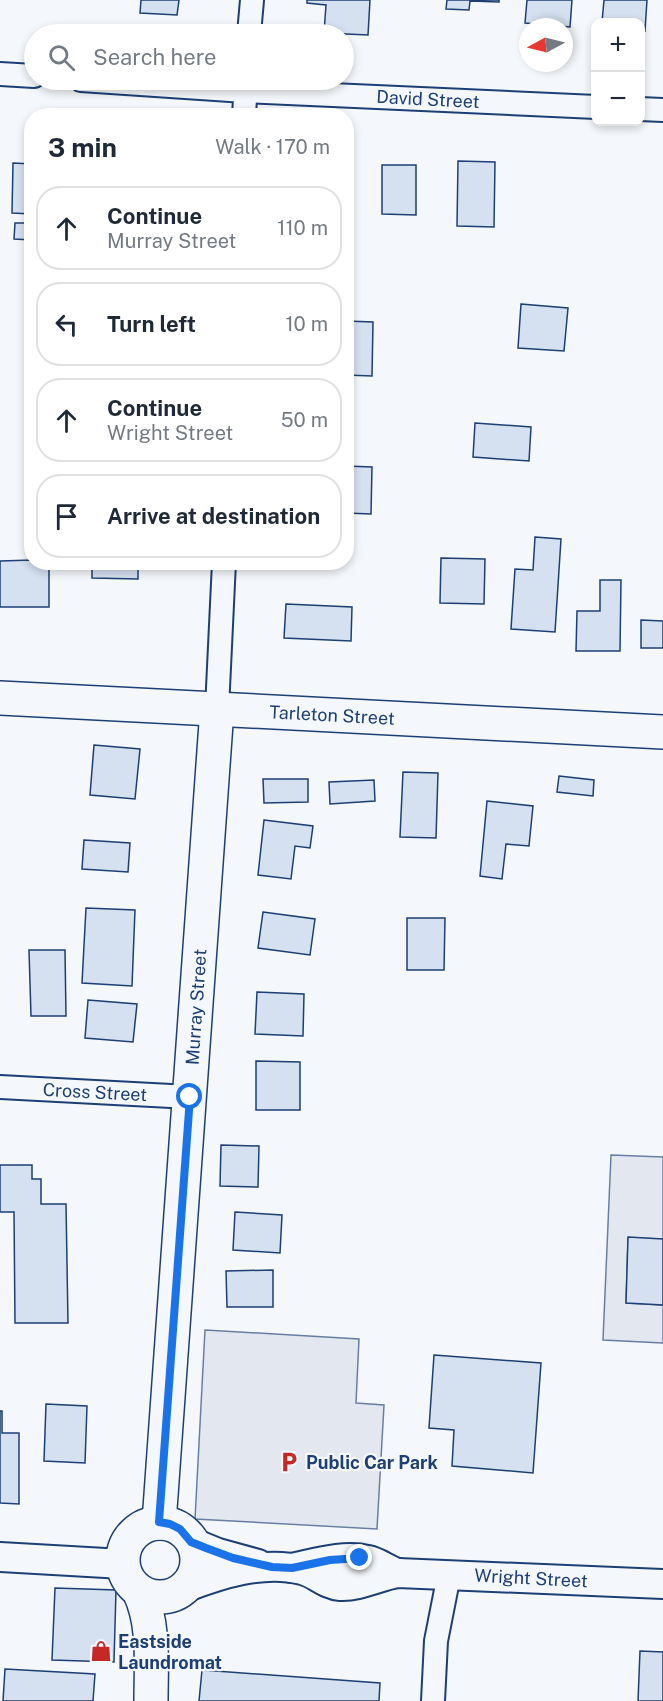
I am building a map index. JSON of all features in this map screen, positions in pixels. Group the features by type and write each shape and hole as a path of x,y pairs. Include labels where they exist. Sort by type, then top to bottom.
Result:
{"main road":[{"name":"Tarleton Street","path":"0,698 663,732"},
{"name":"Murray Street","path":"159,1522 217,709"},
{"path":"159,1522 180,1529 191,1542 197,1558 196,1569 191,1579 180,1591 152,1701 148,1625 144,1602 131,1577 124,1549 134,1533 159,1522"},
{"path":"131,1577 157,1597 180,1591"}],"street":[{"path":"250,24 252,0"},
{"path":"0,74 24,75"},
{"path":"244,108 245,90"},
{"name":"David Street","path":"325,90 591,107"},
{"path":"645,109 663,110"},
{"name":"Murray Street","path":"217,709 224,570"},
{"name":"Cross Street","path":"0,1088 190,1097"},
{"name":"Wright Street","path":"191,1542 218,1553 311,1573 337,1586 354,1586 372,1578 398,1573 663,1584"},
{"path":"0,1557 131,1577"},
{"name":"Wright Street","path":"180,1591 226,1574 282,1567"},
{"path":"433,1701 436,1641 450,1575"}],"shaded area":[{"path":"611,1155 663,1157 663,1239 628,1238 626,1303 663,1305 663,1343 603,1340"},
{"name":"Public Car Park","path":"205,1330 359,1339 356,1403 384,1405 377,1529 195,1519"}],"building":[{"path":"141,0 179,0 177,15 140,13"},
{"path":"307,0 370,0 368,35 354,34 354,24 325,24 326,5 307,3"},
{"path":"447,0 499,0 499,2 470,1 469,10 446,9"},
{"path":"527,0 572,0 571,18 525,18"},
{"path":"604,0 647,0 645,31 645,18 602,18"},
{"path":"458,161 495,162 494,227 457,226"},
{"path":"13,163 24,164 24,214 12,213"},
{"path":"382,165 416,165 416,215 382,214"},
{"path":"15,223 24,223 24,240 14,239"},
{"path":"521,304 568,308 564,351 518,348"},
{"path":"354,321 373,322 372,376 354,375"},
{"path":"475,423 531,427 529,461 473,457"},
{"path":"354,466 372,467 371,514 354,513"},
{"path":"535,537 561,539 555,632 511,629 515,569 533,570"},
{"path":"441,558 485,559 484,604 440,603"},
{"path":"24,560 24,570 49,570 49,607 0,607 0,561"},
{"path":"92,570 138,570 138,579 92,578"},
{"path":"600,580 621,580 620,651 576,651 577,611 600,611"},
{"path":"286,604 352,607 351,641 284,638"},
{"path":"641,620 663,621 663,648 641,648"},
{"path":"94,745 140,749 135,799 90,795"},
{"path":"403,772 438,773 436,838 400,837"},
{"path":"559,776 594,780 593,796 557,792"},
{"path":"263,779 308,779 308,802 264,803"},
{"path":"374,780 375,801 330,804 329,782"},
{"path":"487,801 533,806 529,846 506,844 502,879 480,876"},
{"path":"264,820 313,826 310,848 295,846 291,879 258,875"},
{"path":"84,840 130,843 128,872 82,869"},
{"path":"86,908 135,910 132,986 82,983"},
{"path":"263,912 315,919 310,955 258,948"},
{"path":"407,918 445,918 444,970 407,970"},
{"path":"29,950 65,950 66,1016 31,1016"},
{"path":"257,992 304,994 303,1036 255,1034"},
{"path":"88,1000 137,1004 133,1042 85,1038"},
{"path":"256,1061 300,1062 300,1110 256,1110"},
{"path":"221,1145 259,1146 258,1187 220,1186"},
{"path":"0,1165 32,1165 32,1179 41,1179 41,1204 66,1204 68,1323 15,1323 14,1212 0,1212"},
{"path":"235,1212 282,1215 280,1253 233,1250"},
{"path":"628,1237 663,1239 663,1305 626,1303"},
{"path":"273,1270 273,1307 227,1307 226,1271"},
{"path":"434,1355 541,1363 533,1473 452,1466 454,1430 429,1428"},
{"path":"46,1404 87,1406 85,1463 44,1461"},
{"path":"0,1411 2,1411 2,1433 19,1433 19,1504 0,1503"},
{"path":"55,1588 116,1590 114,1662 52,1660"},
{"path":"640,1651 663,1652 663,1701 638,1701"},
{"path":"5,1669 95,1674 93,1701 3,1701"},
{"path":"202,1670 380,1683 379,1701 199,1701"}],"place":[{"name":"Public Car Park","path":"289,1462"},
{"name":"Eastside Laundromat","path":"101,1651"}],"route":[{"path":"190,1097 159,1522 180,1529 191,1542 218,1553 272,1567 292,1568 330,1560 360,1558"}]}
